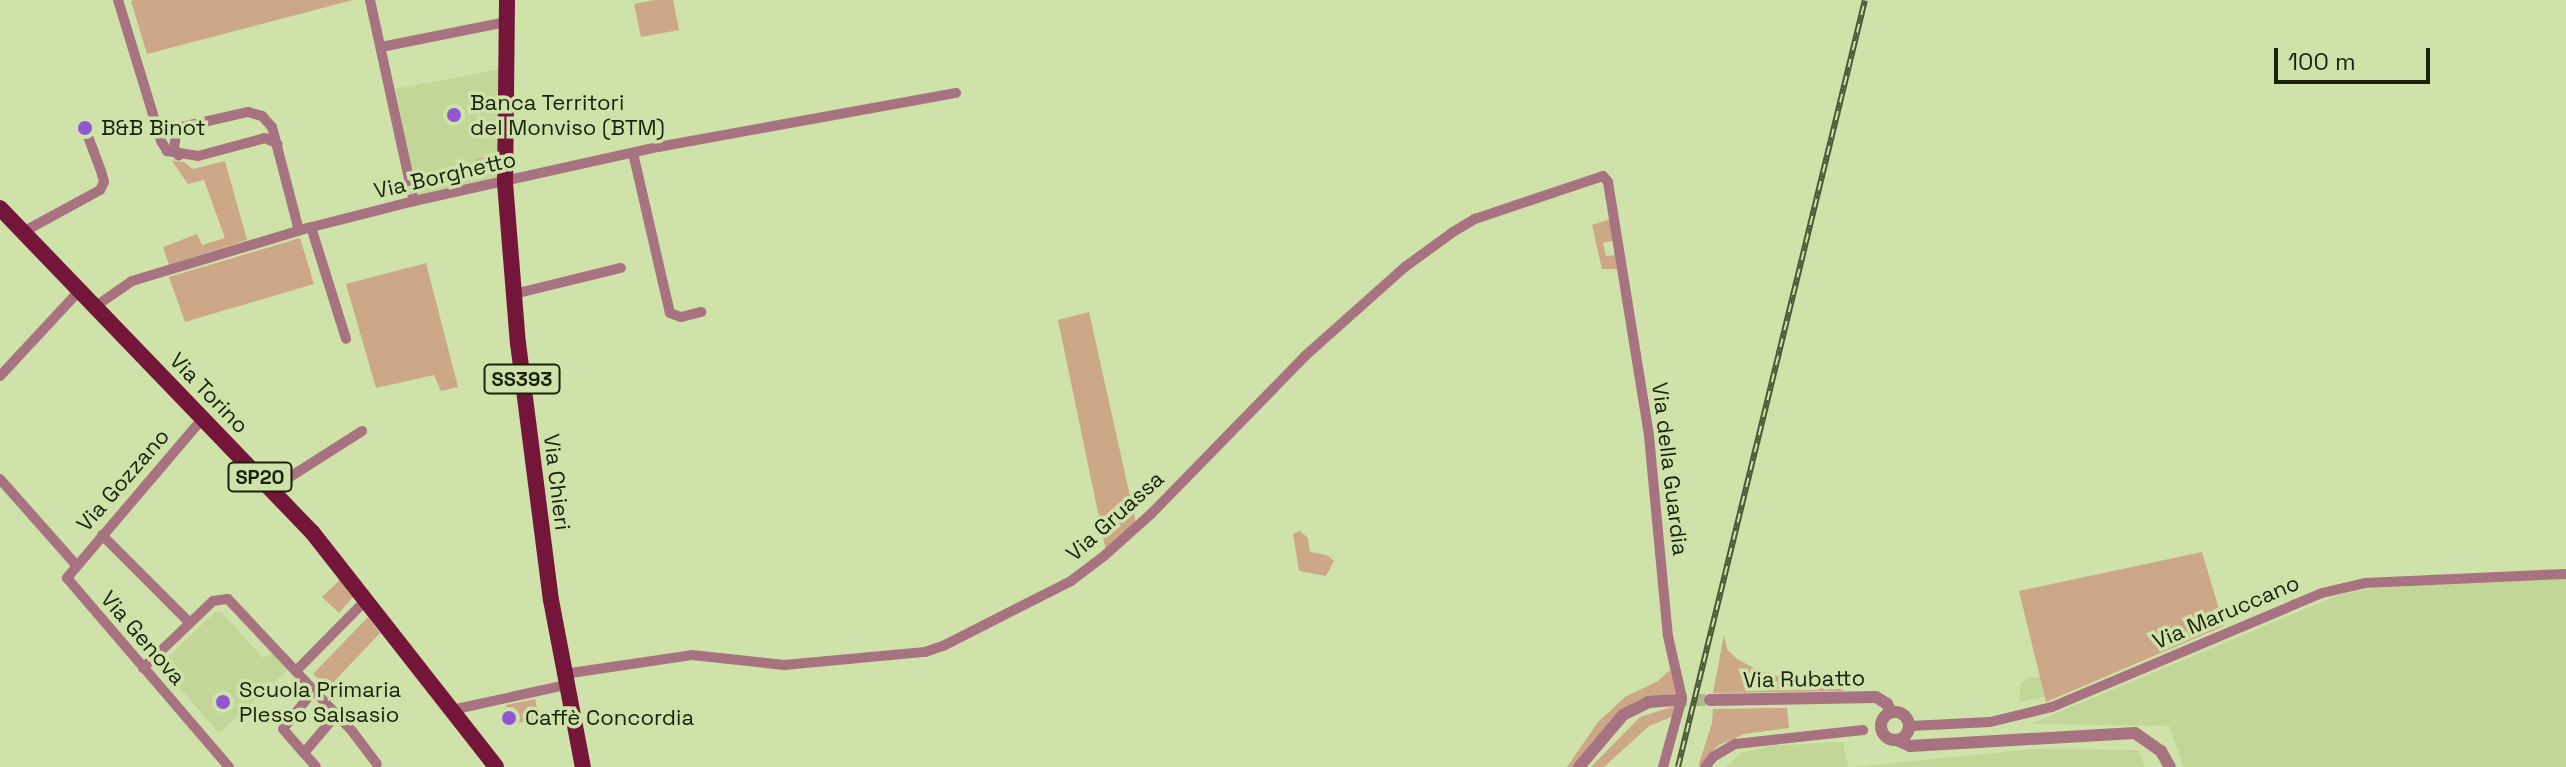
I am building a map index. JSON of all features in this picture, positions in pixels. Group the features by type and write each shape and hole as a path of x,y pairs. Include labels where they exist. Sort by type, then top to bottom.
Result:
{"main road":[{"name":"Via Chieri","path":"507,0 505,183 514,294 538,510 581,763"},
{"name":"Via Torino","path":"0,208 271,489 367,599 496,767"}],"street":[{"path":"118,0 167,151 179,156 198,156 265,138 278,144"},
{"path":"370,0 414,201"},
{"path":"381,47 506,22"},
{"name":"Via Borghetto","path":"96,306 132,281 311,227 414,201 633,153 956,93"},
{"path":"156,124 177,129 248,112 266,120 278,144 299,231"},
{"path":"265,138 266,120"},
{"path":"177,129 174,148 179,156"},
{"path":"23,232 100,190 104,182 86,131"},
{"path":"633,153 670,313 681,317 701,312"},
{"name":"Via Gruassa","path":"452,710 565,679 692,655 784,665 925,652 945,645 1071,581 1104,556 1151,514 1305,356 1429,249 1475,219 1603,176"},
{"name":"Via della Guardia","path":"1603,176 1608,182 1649,436 1668,636 1682,698 1663,767"},
{"path":"311,227 346,339"},
{"path":"514,294 621,268"},
{"path":"0,376 80,290"},
{"name":"Via Gozzano","path":"74,567 203,418"},
{"path":"271,489 362,431"},
{"path":"0,479 74,567"},
{"path":"102,535 189,622"},
{"name":"Via Genova","path":"74,567 67,578 72,587 229,767"},
{"name":"Via Maruccano","path":"1910,726 1990,722 2052,707 2322,593 2365,583 2566,574"},
{"path":"143,668 213,601 228,599 352,731 377,764"},
{"path":"296,671 367,599"},
{"path":"313,691 283,729 316,767"},
{"name":"Via Rubatto","path":"1710,700 1876,697 1887,704 1891,712"},
{"path":"1579,767 1623,715 1648,702 1675,700"},
{"path":"1897,740 1908,733 1910,726 1907,717 1891,712 1882,721 1881,728 1889,739 1910,746 2135,733 2161,751 2170,767"},
{"path":"304,753 335,716"},
{"path":"1705,767 1713,757 1735,744 1863,730"}],"shaded area":[{"path":"353,0 147,54 131,1"},
{"path":"673,0 679,30 641,37 634,4"},
{"path":"500,69 498,177 415,195 396,89"},
{"path":"489,156 482,173 471,174 475,160"},
{"path":"172,161 184,162 193,169 225,161 247,240 169,265 163,247 197,234 202,245 225,238 204,180 188,184"},
{"path":"1611,219 1615,240 1603,243 1606,256 1616,255 1617,269 1602,269 1592,225"},
{"path":"300,238 314,284 185,322 169,277"},
{"path":"426,263 458,387 441,391 434,375 376,388 346,284"},
{"path":"1089,312 1136,523 1106,551 1058,320"},
{"path":"1300,531 1308,538 1310,552 1327,555 1334,561 1326,576 1299,571 1293,534"},
{"path":"2202,552 2224,626 2046,702 2019,591"},
{"path":"2566,577 2566,767 2184,767 2169,726 2031,724 2341,594 2379,588"},
{"path":"341,579 354,596 339,613 322,597"},
{"name":"Scuola Primaria Plesso Salsasio","path":"215,612 221,612 263,658 276,652 287,670 219,733 160,665"},
{"path":"368,617 380,633 328,688 313,674"},
{"path":"1724,635 1727,649 1737,659 1759,671 1794,681 1842,686 1843,691 1713,693"},
{"path":"1670,670 1678,693 1638,700 1615,718 1574,767 1567,767 1598,722 1625,697 1658,681"},
{"path":"2040,677 2045,697 2019,702 2021,683 2028,678"},
{"path":"535,699 539,719 517,723 514,710 507,711 506,705"},
{"path":"1675,706 1674,716 1649,726 1604,767 1591,767 1640,717"},
{"path":"1787,708 1789,728 1744,734 1719,745 1698,767 1712,723 1713,709"},
{"path":"1843,742 1848,767 1726,767 1741,753 1771,746"},
{"path":"2034,749 2138,750 2145,767 1853,767"}],"tunnel":[{"path":"1675,700 1710,700"}],"railway":[{"path":"1678,767 1865,0"}],"place":[{"name":"Banca Territori del Monviso (BTM)","path":"454,115"},
{"name":"B&B Binot","path":"85,128"},
{"name":"Scuola Primaria Plesso Salsasio","path":"223,702"},
{"name":"Caffè Concordia","path":"509,718"}]}
